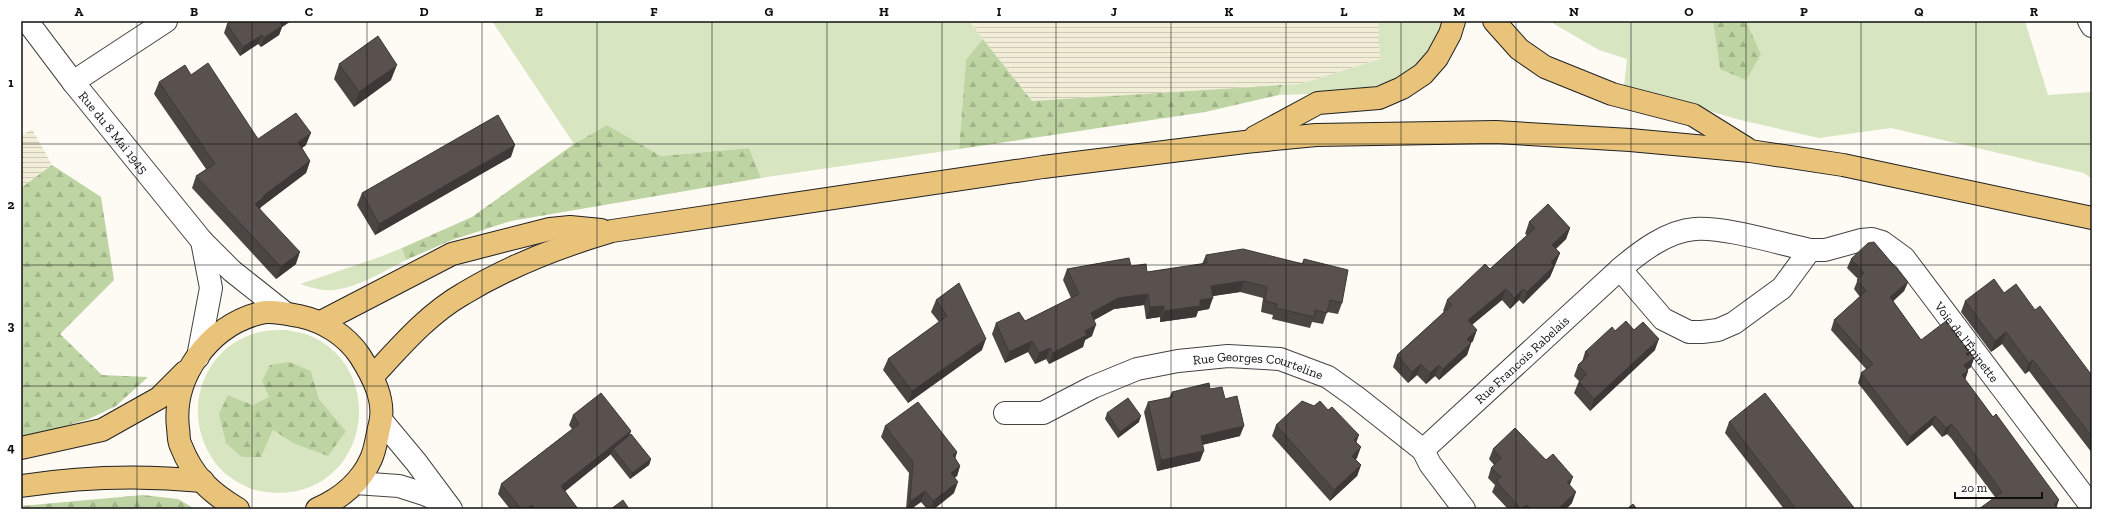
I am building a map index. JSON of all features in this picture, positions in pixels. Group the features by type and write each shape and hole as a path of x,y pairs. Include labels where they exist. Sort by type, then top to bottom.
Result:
{"main road":[{"path":"1245,142 1318,103 1379,98 1402,88 1423,74 1438,58 1450,34 1454,21"},
{"path":"1494,21 1519,49 1545,66 1612,94 1693,115 1750,151"},
{"path":"373,376 416,330 462,294 530,261 577,242 612,232 1035,168 1245,142 1316,135 1496,132 1630,140 1750,151 1843,165 2092,218"},
{"path":"2046,209 2092,229"},
{"path":"320,322 452,254 550,229 570,227 612,232"},
{"path":"21,448 102,430 158,398 194,362 215,336 235,322 261,313 285,313 320,322 352,344 373,376 380,399 381,420 371,459 355,484 332,502 317,509"},
{"path":"194,362 179,397 177,419 180,444 191,468 214,494 238,509"},
{"path":"21,486 42,482 141,478 203,481"}],"street":[{"name":"Rue du 8 Mai 1945","path":"27,21 73,82 202,241 232,270 285,313"},
{"path":"73,82 166,21"},
{"path":"2089,21 2092,26"},
{"name":"Voie de l'Épinette","path":"1620,269 1638,254 1656,243 1676,234 1694,229 1749,236 1810,250 1826,250 1861,240 1872,239 1882,242 1904,258 2092,507"},
{"name":"Rue du 8 Mai 1945","path":"194,362 211,288 202,241"},
{"path":"1620,269 1663,319 1689,332 1702,332 1718,330 1734,323 1782,288 1810,250"},
{"name":"Rue Francois Rabelais","path":"1424,450 1620,269"},
{"name":"Rue Georges Courteline","path":"1005,413 1043,413 1093,387 1137,369 1178,361 1228,356 1280,359 1328,377 1424,450 1430,464 1464,509"},
{"path":"381,420 416,462 449,506"},
{"path":"355,484 399,486 424,494 449,506"}],"shaded area":[{"path":"969,21 1378,21 1380,59 1300,84 1032,101"},
{"path":"32,129 52,165 21,188 21,136"}],"green space":[{"path":"492,21 969,21 983,39 966,61 959,149 761,178 749,148 661,156 607,125 574,144"},
{"path":"1378,21 1443,21 1432,49 1418,64 1401,76 1383,84 1362,89 1320,94 1279,95 1282,85 1300,84 1380,59"},
{"path":"1549,21 1713,21 1720,69 1761,54 1746,21 2025,21 2048,95 2092,92 2092,179 2084,173 1891,128 1819,138 1740,120 1624,86 1627,59 1599,50"},
{"path":"1713,21 1746,21 1761,54 1746,80 1720,69"},
{"path":"983,39 1032,101 1282,85 1279,95 1205,112 959,149 966,60"},
{"path":"607,125 661,156 749,148 761,178 511,221 452,240 406,260 402,248 472,217 574,144"},
{"path":"52,165 101,197 114,280 60,334 102,375 148,377 116,406 89,419 21,439 21,188"},
{"path":"402,248 406,260 356,285 335,290 324,290 300,284 377,258"},
{"path":"270,330 287,330 313,337 335,352 350,373 358,396 359,420 353,444 340,464 322,481 297,491 272,493 259,491 241,484 229,477 215,463 208,451 201,433 198,414 199,396 204,379 213,363 226,349 241,339 260,332","holes":["311,371 319,399 346,431 293,443 273,430 261,457 228,395 253,405 270,397"]},
{"path":"289,362 311,371 319,399 346,431 328,456 293,443 273,430 261,457 242,457 226,443 219,414 228,395 253,405 269,397 262,381 270,365"},
{"path":"143,495 178,499 195,509 21,509 21,506"}],"building":[{"path":"232,21 281,21 282,26 264,38 262,35 243,47 227,24"},
{"path":"378,36 397,65 359,92 339,64"},
{"path":"208,63 258,139 296,113 311,133 298,142 310,161 263,196 264,197 255,204 300,252 281,267 196,176 215,164 159,82 185,65 191,75"},
{"path":"498,115 515,145 379,224 362,193"},
{"path":"1548,204 1570,228 1552,245 1560,253 1551,262 1554,266 1527,292 1523,289 1514,298 1506,289 1468,320 1477,330 1467,339 1471,343 1443,369 1439,365 1430,373 1421,364 1412,372 1397,355 1452,305 1447,300 1485,264 1490,269 1535,228 1529,222"},
{"path":"1874,242 1908,282 1890,297 1921,340 1946,321 1974,358 1964,365 1968,371 1962,375 1993,417 1996,414 2059,500 2054,504 2058,509 1979,509 2002,492 1955,428 1951,424 1946,428 1935,416 1910,437 1861,373 1873,364 1834,320 1866,291 1857,280 1864,273 1851,259 1868,243"},
{"path":"1243,249 1303,264 1304,259 1348,270 1342,303 1330,300 1327,313 1315,310 1314,317 1276,308 1277,304 1265,301 1267,287 1244,281 1211,286 1213,298 1200,300 1200,306 1164,311 1164,306 1150,307 1148,294 1118,298 1091,313 1096,325 1085,331 1087,335 1053,353 1050,348 1039,353 1032,341 1009,352 996,323 1019,312 1025,321 1079,294 1067,269 1129,258 1131,266 1146,264 1147,272 1207,263 1206,255"},
{"path":"1994,279 2004,293 2016,284 2035,310 2040,306 2090,373 2092,373 2092,437 2033,360 2029,363 2006,332 1995,341 1965,301"},
{"path":"959,283 986,339 912,391 888,359 947,316 936,300"},
{"path":"1626,321 1634,330 1643,322 1659,339 1594,399 1579,382 1587,374 1578,365 1589,355 1585,352 1612,327 1615,331"},
{"path":"1209,383 1210,389 1222,387 1225,399 1237,396 1244,426 1201,436 1204,451 1161,460 1148,402 1173,397 1172,392"},
{"path":"601,393 631,431 561,486 578,509 535,509 532,505 526,509 521,509 501,484 579,424 573,415"},
{"path":"1765,393 1855,509 1796,509 1729,422"},
{"path":"1128,398 1141,416 1120,432 1107,413"},
{"path":"1302,401 1314,406 1320,401 1328,410 1332,407 1359,435 1354,440 1361,447 1352,456 1361,465 1334,490 1276,425"},
{"path":"918,402 957,452 953,455 960,466 951,473 958,482 933,501 925,491 910,502 913,462 885,426"},
{"path":"1515,428 1546,460 1553,454 1573,477 1567,482 1576,492 1558,509 1530,509 1527,505 1521,509 1496,481 1501,477 1491,468 1501,458 1493,449"},
{"path":"631,434 651,459 632,473 613,449"},
{"path":"623,500 629,509 611,509"},
{"path":"1633,504 1637,509 1627,509"}]}
